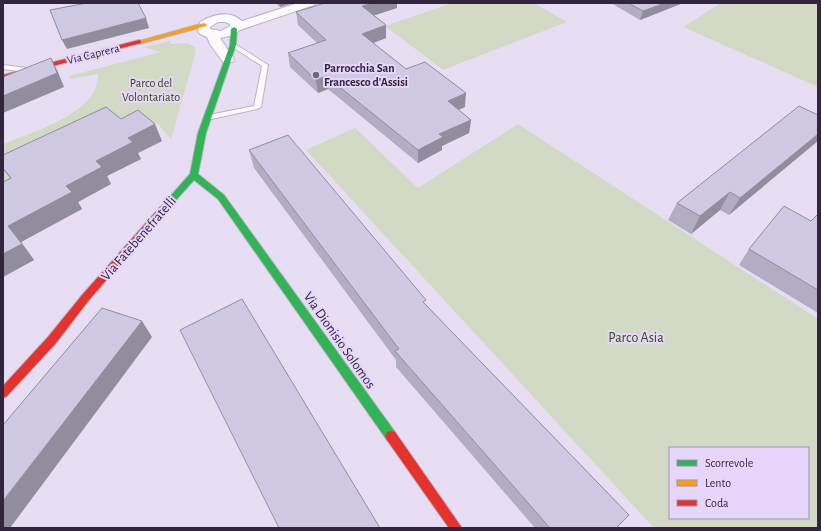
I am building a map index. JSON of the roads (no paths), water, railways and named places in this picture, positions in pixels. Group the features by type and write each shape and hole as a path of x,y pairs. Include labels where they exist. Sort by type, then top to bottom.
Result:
{"street":[{"path":"228,58 216,44 209,28 232,18 275,13 310,3"},
{"path":"194,175 202,133 233,45 232,18"},
{"name":"Via Caprera","path":"3,77 158,38 209,28 226,33 232,18"},
{"name":"Via Fatebenefratelli","path":"3,393 52,340 86,297 194,175"},
{"name":"Via Dionisio Solomos","path":"194,175 220,197 456,528"}],"lane":[{"path":"207,118 257,107 265,65 233,45"},
{"name":"Via Caprera","path":"3,67 29,70"}],"place":[{"name":"Parrocchia San Francesco d'Assisi","path":"316,75"}],"park label":[{"name":"Parco del Volontariato","path":"151,90"},
{"name":"Parco Asia","path":"636,337"}]}
